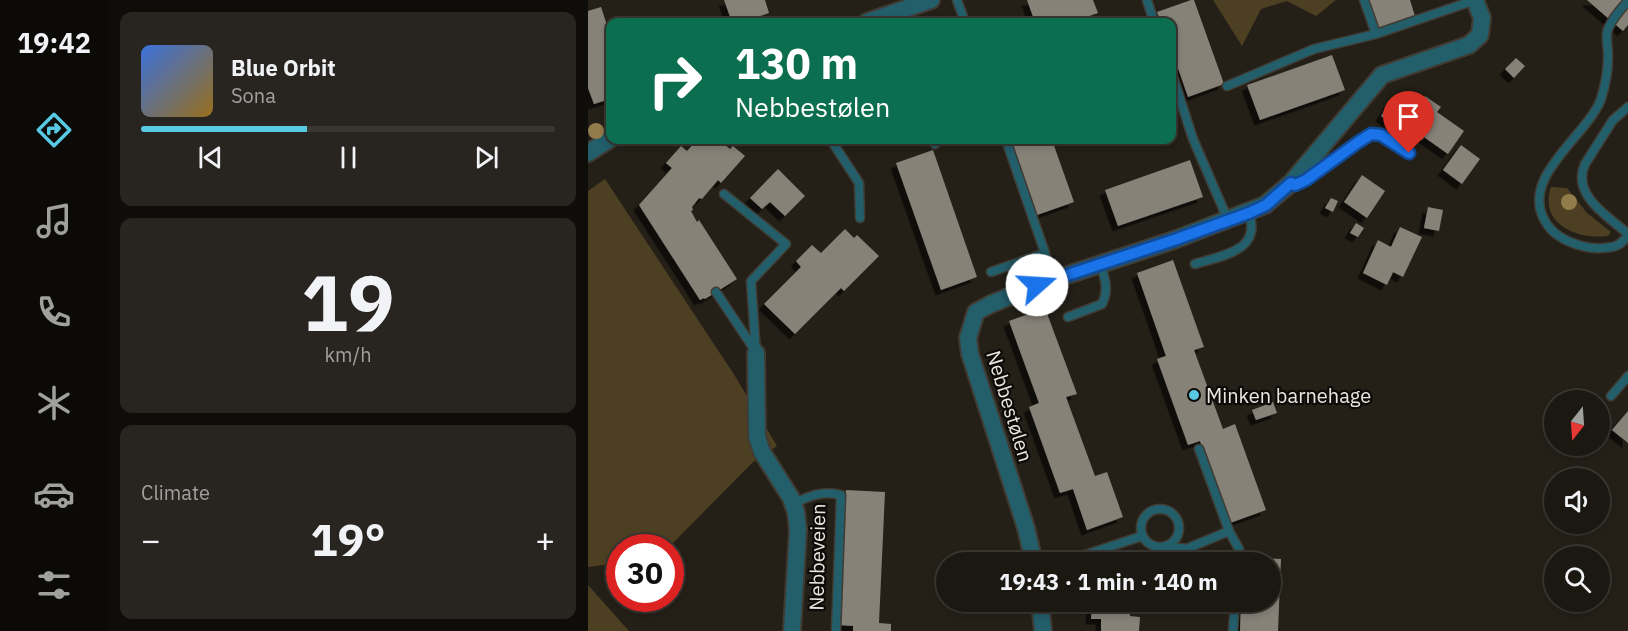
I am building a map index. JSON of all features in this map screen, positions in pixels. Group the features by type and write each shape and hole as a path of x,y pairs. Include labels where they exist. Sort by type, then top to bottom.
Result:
{"street":[{"path":"879,18 931,0"},
{"name":"Nebbestølen","path":"1032,552 970,354 968,338 976,312 1051,280 1101,265 1266,205 1291,183 1382,75 1469,45 1480,35 1482,18 1474,0"},
{"path":"588,153 606,142"},
{"name":"Nebbeveien","path":"756,353 757,437 762,452 791,498 796,512 798,530 792,631"},
{"path":"1041,612 1043,631"}],"lane":[{"path":"957,0 964,18"},
{"path":"1147,0 1153,18"},
{"path":"1364,0 1376,34"},
{"path":"1227,86 1314,50 1376,34 1474,0"},
{"path":"1628,1 1607,29 1608,69 1600,101 1548,172 1540,193 1541,215 1549,230 1569,242 1593,248 1604,247 1619,244 1628,235 1597,207 1583,190 1581,183 1583,169 1589,156 1613,120 1628,107"},
{"path":"1176,86 1193,139 1228,220"},
{"name":"Nebbestølen","path":"1291,183 1295,185 1306,180 1371,134 1381,135 1409,153"},
{"path":"834,144 859,183 860,218"},
{"path":"1007,144 1045,253 1051,280"},
{"path":"724,194 786,244 751,281 756,353"},
{"path":"1195,264 1233,252 1246,243 1252,234 1249,213"},
{"path":"991,272 1045,253"},
{"path":"1068,317 1102,304 1107,287 1101,265"},
{"path":"716,292 756,353"},
{"path":"1611,396 1628,376"},
{"path":"1199,449 1239,552"},
{"name":"Nebbeveien","path":"793,504 809,496 831,492 841,495 836,631"},
{"path":"1162,508 1174,514 1180,526 1177,538 1168,546 1162,548 1150,545 1142,536 1140,529 1144,516 1155,509 1162,508"},
{"path":"1168,546 1186,549 1229,531"},
{"path":"1094,552 1142,536"},
{"path":"1233,631 1234,612"}],"shaded area":[{"path":"1213,0 1336,0 1316,16 1287,1 1261,9 1242,46"},
{"path":"605,179 735,376 777,446 752,463 682,534 606,534 606,565 588,567 588,191"},
{"path":"1551,187 1567,188 1587,213 1611,232 1608,236 1585,235 1563,227 1550,211 1548,200"},
{"path":"588,585 606,605 606,612 612,612 629,631 588,631"}],"building":[{"path":"724,0 765,0 769,13 755,18 731,18"},
{"path":"1027,0 1093,0 1098,13 1084,18 1034,18"},
{"path":"1194,0 1224,84 1188,97 1176,62 1176,18 1159,18 1157,12"},
{"path":"1369,0 1410,0 1415,16 1379,29"},
{"path":"1587,0 1628,0 1628,25 1623,31"},
{"path":"601,7 606,22 606,100 594,104 588,88 588,11"},
{"path":"1332,55 1345,90 1260,120 1247,85"},
{"path":"1516,58 1525,66 1514,78 1505,69"},
{"path":"1425,96 1441,107 1437,112 1464,131 1448,154 1424,137 1422,140 1402,127"},
{"path":"1392,99 1404,107 1392,124 1381,116"},
{"path":"693,144 726,144 730,149 733,146 745,156 721,183 718,180 692,207 691,211 697,222 699,220 737,279 700,300 639,205 672,168 666,163 681,146 687,151"},
{"path":"1012,144 1053,144 1074,202 1037,215"},
{"path":"1461,145 1480,159 1462,184 1443,170"},
{"path":"933,150 977,277 941,290 896,163"},
{"path":"1190,160 1203,197 1118,226 1105,190"},
{"path":"778,169 805,196 785,216 770,202 762,209 750,198"},
{"path":"1362,175 1385,191 1367,218 1344,202"},
{"path":"1331,198 1338,201 1333,212 1325,208"},
{"path":"1428,207 1443,210 1439,231 1424,228"},
{"path":"1356,223 1364,228 1358,237 1350,233"},
{"path":"1400,227 1422,237 1403,277 1393,272 1387,285 1363,273 1378,240 1391,247"},
{"path":"845,229 854,238 857,235 879,256 844,291 841,288 795,334 764,304 801,267 796,261 812,245 821,253"},
{"path":"1173,260 1204,347 1194,350 1223,429 1235,424 1266,510 1230,523 1200,441 1188,445 1157,359 1166,356 1137,273"},
{"path":"1045,308 1077,394 1066,397 1095,476 1107,472 1123,517 1087,530 1073,489 1060,493 1029,407 1039,403 1009,321"},
{"path":"1273,402 1277,413 1256,420 1252,410"},
{"path":"1628,411 1628,443 1612,430"},
{"path":"846,490 885,492 879,623 891,624 891,631 853,631 853,626 840,625"},
{"path":"1091,612 1130,612 1130,616 1140,617 1139,631 1101,631 1101,619 1091,619"},
{"path":"1241,612 1279,612 1278,631 1240,631"}],"place":[{"name":"Minken barnehage","path":"1194,395"}],"route":[{"path":"1037,285 1249,213 1266,205 1291,183 1295,185 1306,180 1371,134 1381,135 1409,153"}]}
